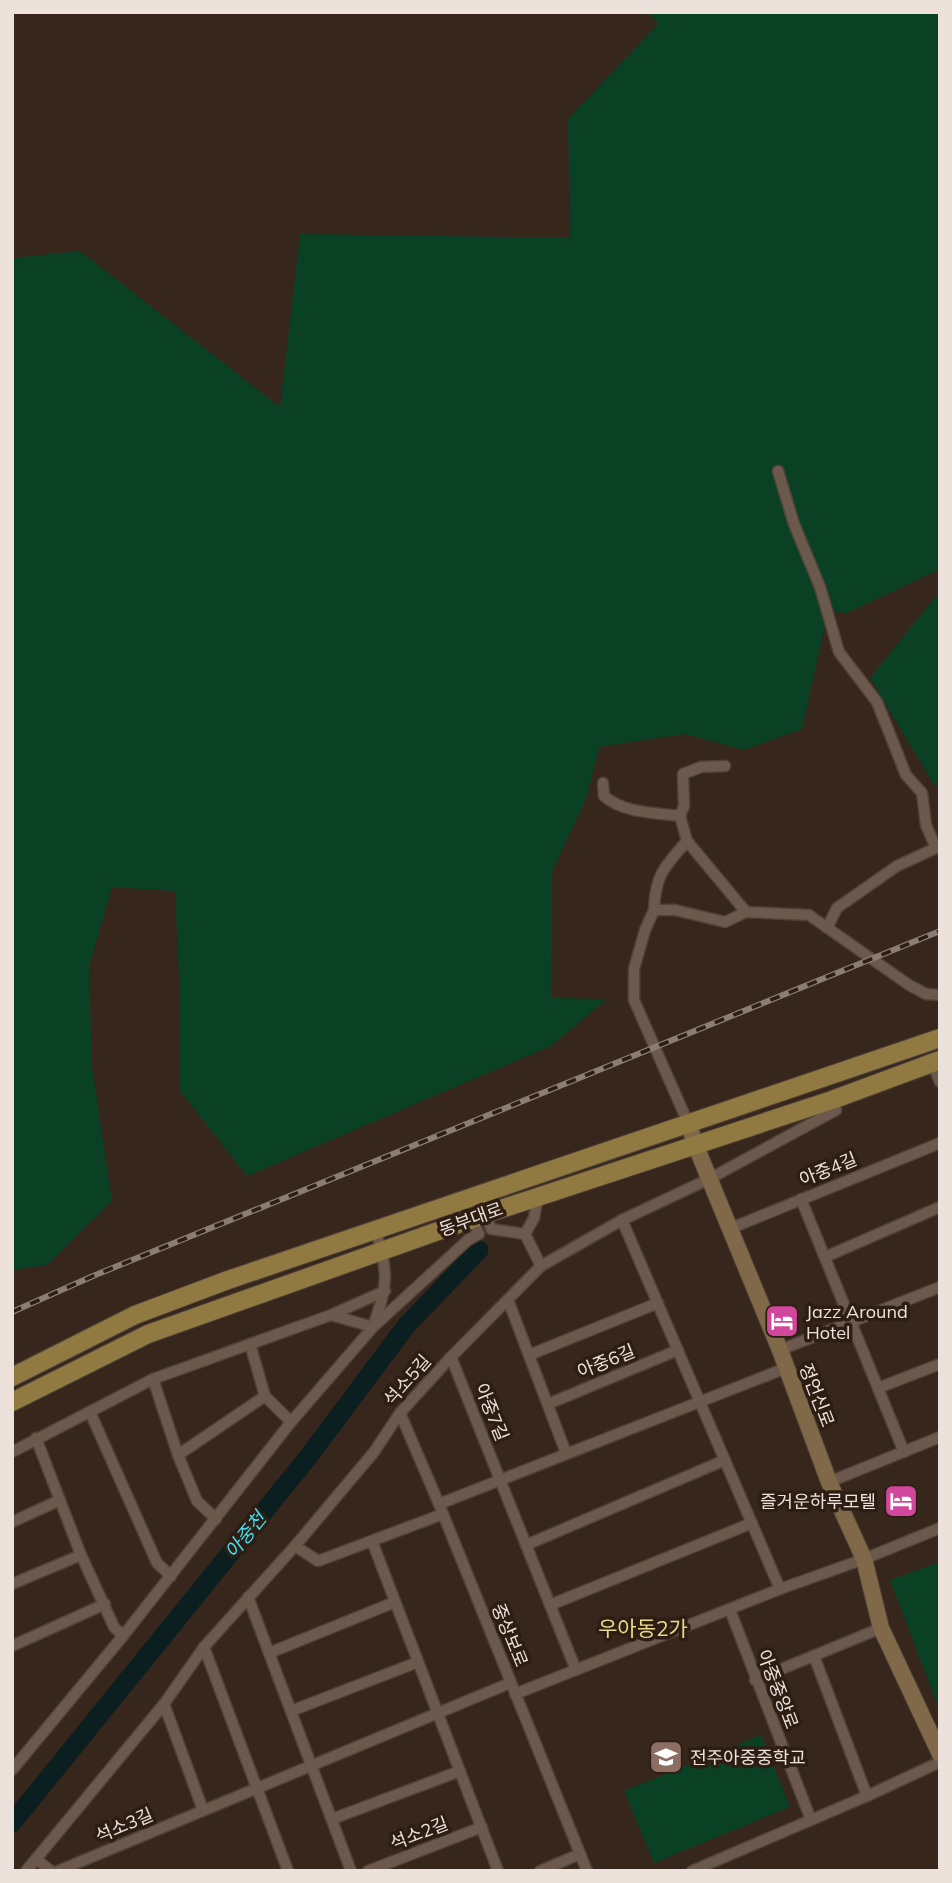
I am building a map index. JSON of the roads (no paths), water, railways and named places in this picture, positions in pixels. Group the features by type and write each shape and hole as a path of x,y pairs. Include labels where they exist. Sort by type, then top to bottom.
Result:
{"main road":[{"name":"동부대로","path":"12,1377 135,1315 375,1229 940,1038"},
{"name":"동부대로","path":"12,1402 148,1334 382,1252 482,1224 538,1196 832,1100 936,1061"}],"street":[{"path":"778,471 794,524 820,587 839,652 877,702 906,775 922,793 926,825 936,848 897,866 837,908 827,928"},
{"path":"725,766 701,768 683,774 684,806 680,816 687,841 746,912"},
{"path":"603,783 604,796 613,804 680,816"},
{"path":"687,841 662,869 654,897 654,909 634,969 634,1000 689,1125"},
{"path":"654,909 725,922 746,912 809,915 909,985 926,994 940,995"},
{"path":"936,1061 940,1082"},
{"name":"석소5길","path":"26,1871 164,1704 204,1647 295,1546 374,1452 400,1413 541,1266 622,1220 709,1179 836,1110 832,1100"},
{"name":"정언신로","path":"689,1125 780,1350 829,1482 864,1559 881,1628 940,1754"},
{"name":"아중4길","path":"729,1229 940,1143"},
{"path":"525,1234 534,1218 538,1196"},
{"path":"801,1199 904,1452"},
{"path":"825,1257 940,1208"},
{"path":"622,1220 780,1589"},
{"path":"12,1770 123,1636 291,1422 373,1327 482,1224 525,1234"},
{"path":"373,1327 385,1291 386,1276 375,1229"},
{"path":"525,1234 541,1266"},
{"path":"780,1350 852,1324 940,1287"},
{"path":"12,1452 153,1379 331,1315 385,1291"},
{"path":"508,1300 566,1453"},
{"name":"아중6길","path":"529,1355 658,1303"},
{"path":"331,1315 373,1327"},
{"path":"250,1345 265,1396 291,1422"},
{"name":"아중6길","path":"548,1404 678,1350"},
{"name":"아중7길","path":"451,1357 576,1670"},
{"path":"878,1388 940,1364"},
{"path":"295,1546 318,1561 372,1541 500,1480 786,1367"},
{"path":"153,1379 197,1502 216,1519"},
{"path":"178,1455 265,1396"},
{"path":"89,1412 157,1563 171,1576"},
{"name":"중상보로","path":"400,1413 587,1871"},
{"path":"829,1482 940,1437"},
{"path":"36,1438 81,1555 114,1627 123,1636"},
{"path":"526,1545 725,1460"},
{"path":"12,1522 60,1500"},
{"path":"550,1605 752,1522"},
{"path":"515,1694 940,1528"},
{"path":"372,1541 498,1871"},
{"path":"12,1584 81,1555"},
{"path":"248,1597 351,1871"},
{"path":"269,1653 396,1602"},
{"path":"12,1646 105,1604"},
{"name":"아중중앙로","path":"730,1610 811,1820"},
{"path":"755,1680 881,1628"},
{"path":"204,1647 288,1871"},
{"path":"814,1656 867,1796"},
{"path":"291,1711 418,1662"},
{"name":"석소3길","path":"58,1871 510,1683"},
{"path":"164,1704 203,1810"},
{"path":"692,1871 940,1762"},
{"path":"332,1819 460,1771"},
{"name":"석소2길","path":"368,1871 482,1827"},
{"path":"540,1871 580,1854"},
{"path":"36,1858 51,1871"}],"waterway":[{"name":"아중천","path":"12,1823 309,1456 406,1326 479,1250"}],"railway":[{"path":"12,1312 93,1276 940,931"}],"place":[{"name":"Jazz Around Hotel","path":"782,1321"},
{"name":"즐거운하루모텔","path":"901,1501"},
{"name":"전주아중중학교","path":"666,1757"}],"district":[{"name":"우아동2가","path":"643,1628"}]}
